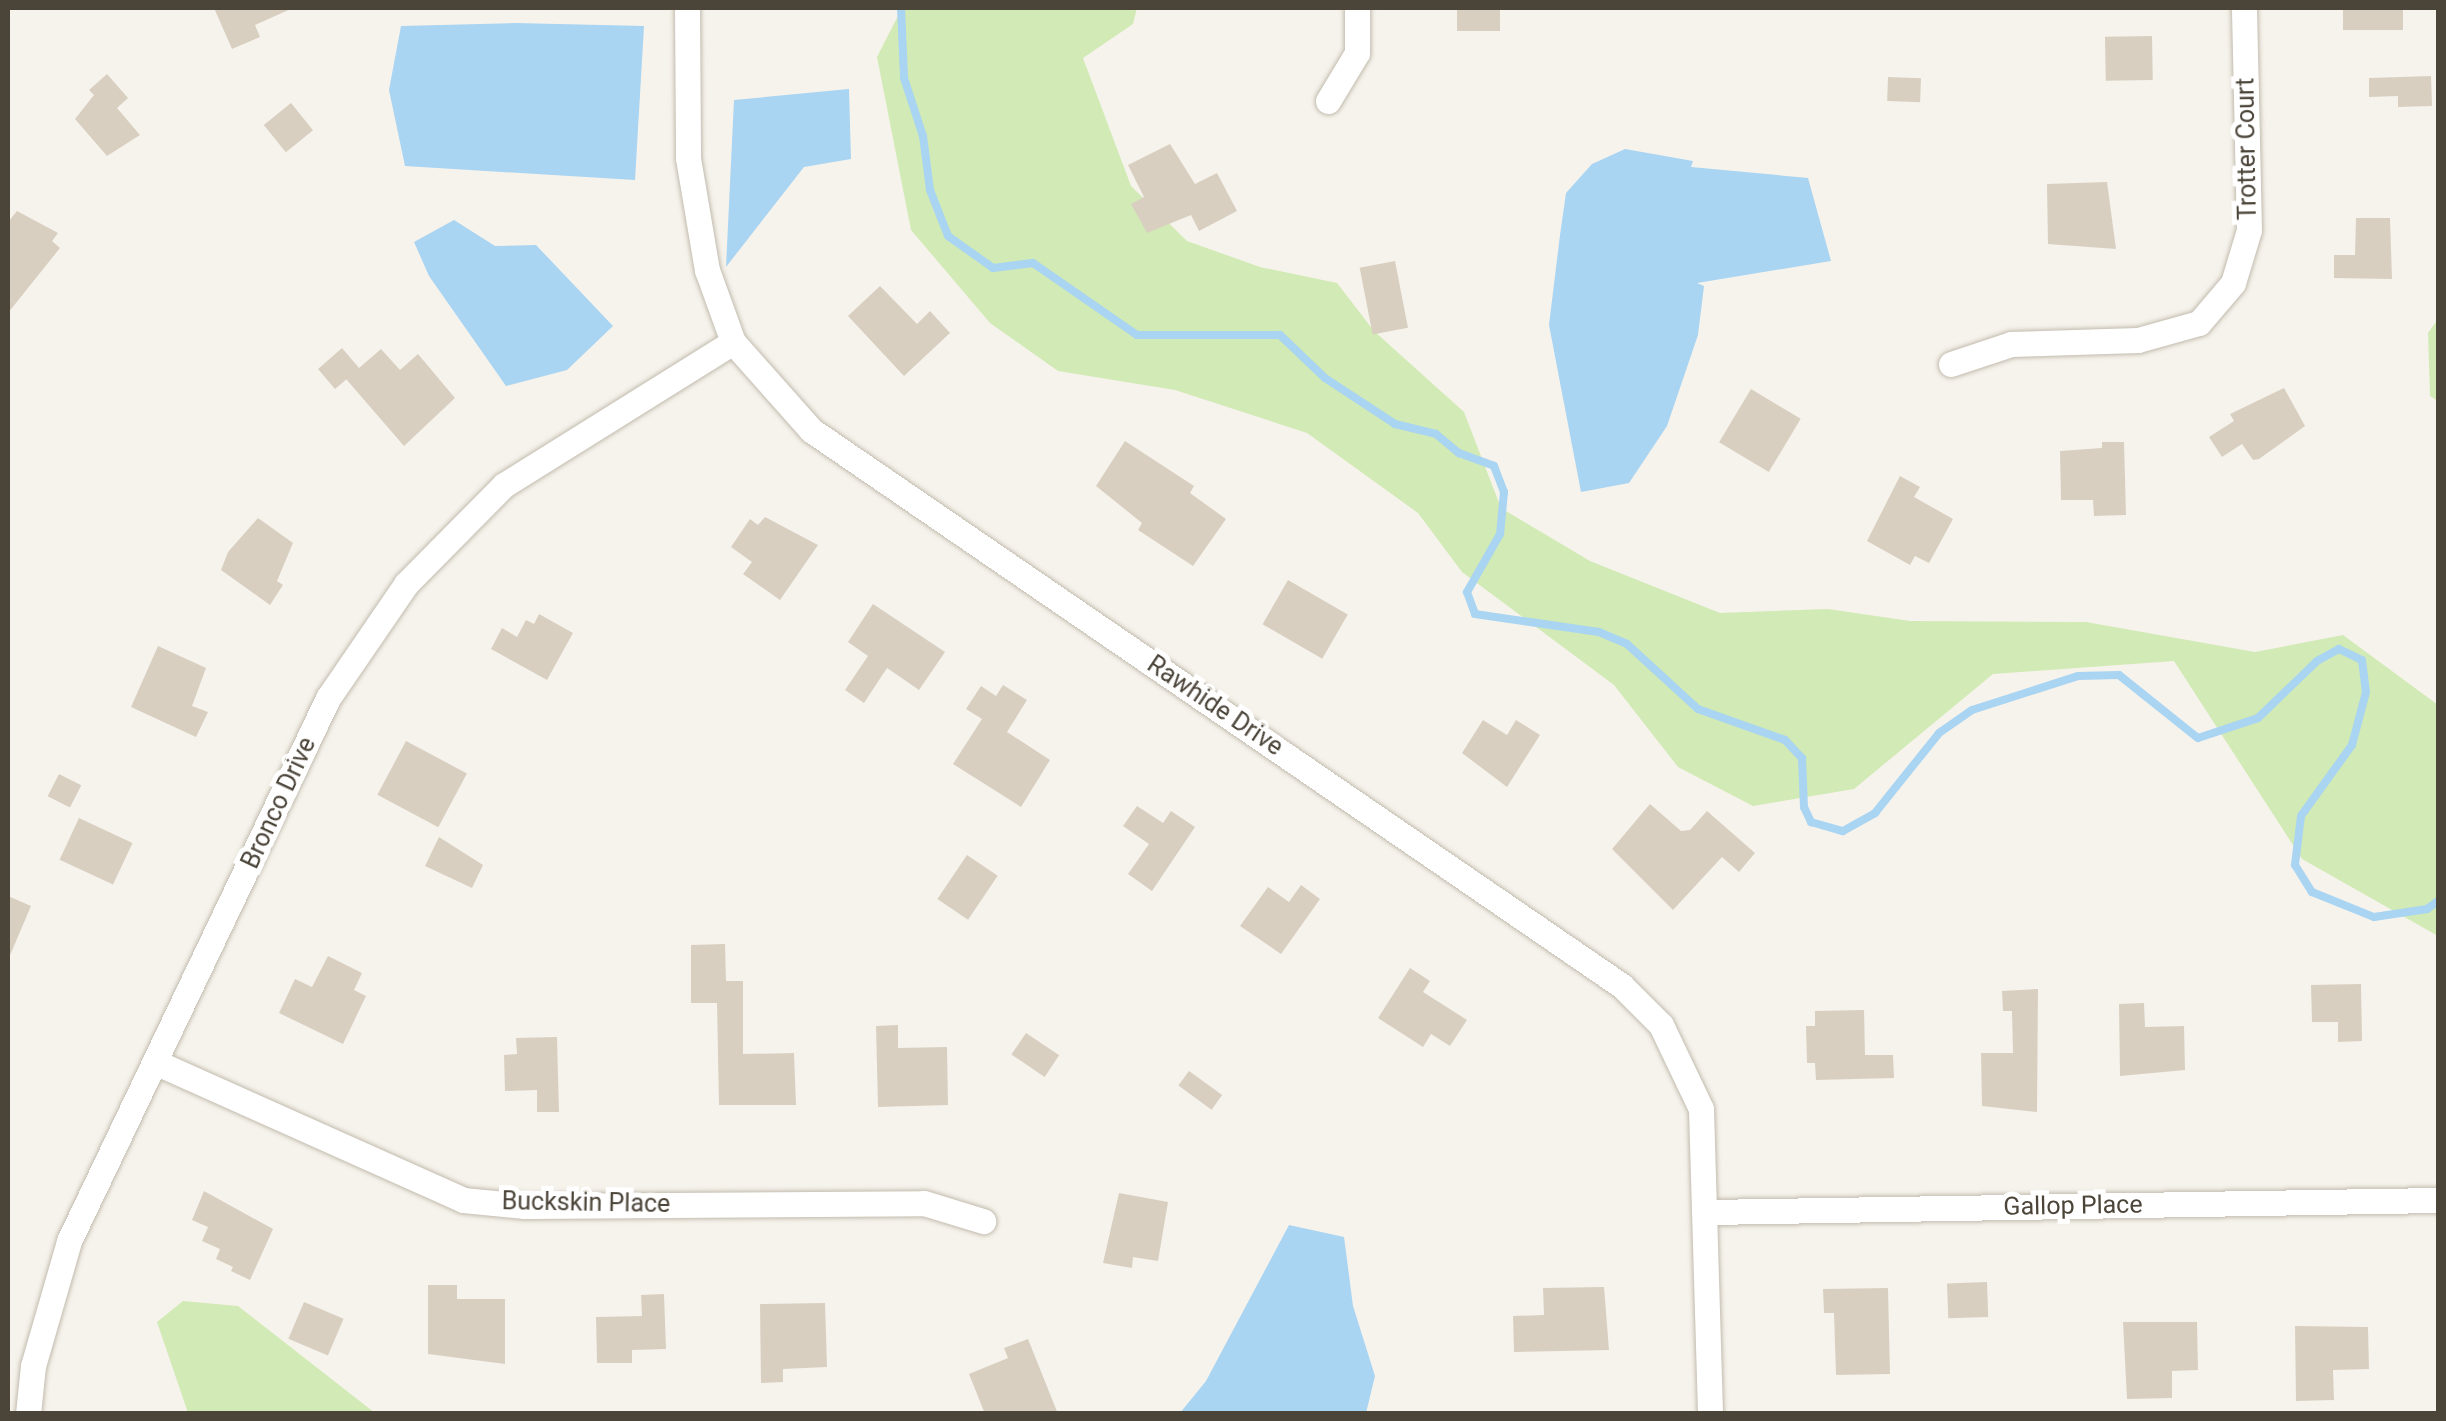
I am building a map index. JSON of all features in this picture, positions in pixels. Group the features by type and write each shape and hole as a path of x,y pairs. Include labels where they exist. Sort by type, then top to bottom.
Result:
{"street":[{"name":"Rawhide Drive","path":"687,8 688,158 707,270 733,342 811,430 1622,986 1661,1025 1702,1109 1710,1414"},
{"path":"1328,101 1357,52 1356,8"},
{"name":"Trotter Court","path":"1951,364 2012,344 2138,340 2199,323 2233,283 2248,230 2244,8"},
{"name":"Bronco Drive","path":"28,1414 33,1366 70,1240 328,698 406,584 504,486 733,342"},
{"name":"Buckskin Place","path":"155,1062 464,1200 526,1206 924,1203 983,1222"},
{"name":"Gallop Place","path":"1707,1212 2438,1200"}],"green space":[{"path":"902,8 1137,8 1133,24 1083,58 1131,186 1187,241 1260,267 1337,283 1374,331 1464,412 1501,508 1590,561 1720,613 1828,609 1910,621 2086,622 2255,652 2343,635 2438,705 2438,936 2302,859 2174,661 1993,674 1854,789 1753,806 1678,767 1614,685 1462,572 1418,513 1307,433 1175,390 1058,371 990,323 911,230 877,57"},
{"path":"2438,319 2438,401 2430,396 2428,333"},
{"path":"183,1301 238,1306 375,1413 188,1413 157,1322"}],"water":[{"path":"401,26 644,26 635,180 405,166 389,90"},
{"path":"849,89 851,159 804,167 726,267 734,100"},
{"path":"1625,149 1693,161 1691,167 1808,178 1831,261 1697,283 1704,286 1698,335 1667,426 1629,483 1581,492 1549,325 1560,235 1566,193 1592,164"},
{"path":"454,220 495,246 536,245 613,326 567,370 506,386 429,276 414,242"},
{"path":"1289,1225 1344,1237 1353,1306 1375,1376 1366,1413 1180,1413 1206,1381"}],"building":[{"path":"214,8 293,8 255,25 260,37 232,49"},
{"path":"1457,8 1500,8 1500,31 1457,31"},
{"path":"2343,8 2403,8 2403,30 2343,30"},
{"path":"2152,36 2153,80 2106,81 2105,37"},
{"path":"107,74 128,98 117,108 140,135 107,156 75,119 94,95 89,90"},
{"path":"2431,76 2432,106 2398,107 2398,96 2369,97 2369,78"},
{"path":"1888,77 1921,78 1920,102 1887,101"},
{"path":"291,103 313,130 286,152 264,125"},
{"path":"1170,144 1195,184 1217,173 1237,211 1199,231 1191,215 1147,233 1131,204 1144,197 1128,165"},
{"path":"2107,182 2116,249 2048,244 2047,184"},
{"path":"17,211 58,233 52,241 60,248 8,313 8,222"},
{"path":"2356,218 2390,218 2392,279 2334,278 2334,255 2355,255"},
{"path":"1395,261 1408,328 1373,335 1360,268"},
{"path":"880,286 917,324 930,311 950,333 904,376 848,316"},
{"path":"342,348 359,368 381,349 400,370 418,354 455,398 404,446 346,379 335,389 318,369"},
{"path":"2284,388 2305,426 2259,459 2253,460 2242,444 2222,457 2209,437 2234,421 2230,414"},
{"path":"1751,389 1801,419 1769,472 1719,442"},
{"path":"1125,441 1194,486 1190,493 1226,519 1193,566 1138,530 1142,523 1096,486"},
{"path":"2102,442 2124,442 2126,515 2094,516 2093,500 2061,500 2060,451 2102,448"},
{"path":"1900,476 1920,487 1914,497 1953,519 1929,563 1915,556 1910,565 1867,541"},
{"path":"765,517 818,545 780,600 743,574 752,562 731,547 750,519 758,525"},
{"path":"258,518 293,543 277,581 283,585 270,605 221,570 228,552"},
{"path":"1288,580 1348,614 1322,659 1262,624"},
{"path":"873,604 945,652 919,690 887,668 864,703 845,690 868,656 848,642"},
{"path":"539,614 573,633 547,680 491,649 502,628 517,637 526,620 534,624"},
{"path":"158,646 206,668 192,706 208,712 196,737 131,707"},
{"path":"1003,685 1027,700 1007,732 1050,760 1021,807 953,764 982,719 966,709 981,686 996,696"},
{"path":"1483,720 1507,735 1516,720 1540,735 1507,787 1462,753"},
{"path":"406,741 467,773 438,827 377,795"},
{"path":"59,774 81,785 70,808 48,796"},
{"path":"1650,804 1681,831 1690,830 1707,811 1755,853 1739,872 1722,857 1673,910 1612,849"},
{"path":"1137,806 1163,823 1171,811 1195,827 1152,891 1128,874 1149,844 1123,826"},
{"path":"79,818 132,843 113,885 60,860"},
{"path":"439,837 483,865 472,888 425,866"},
{"path":"967,855 998,876 968,920 937,899"},
{"path":"1301,885 1320,899 1281,954 1240,926 1268,887 1289,902"},
{"path":"8,896 31,906 8,960"},
{"path":"725,944 726,981 743,981 743,1054 794,1053 796,1105 719,1105 717,1003 691,1003 691,945"},
{"path":"328,956 362,973 354,990 366,996 343,1044 279,1013 295,979 312,987"},
{"path":"1410,968 1430,981 1423,992 1467,1020 1450,1046 1431,1034 1423,1047 1378,1018"},
{"path":"2361,984 2362,1041 2338,1042 2338,1022 2312,1022 2311,985"},
{"path":"2038,989 2037,1112 1982,1106 1981,1053 2013,1053 2012,1011 2003,1011 2002,991"},
{"path":"2144,1003 2145,1027 2184,1026 2185,1070 2120,1076 2119,1004"},
{"path":"1864,1010 1865,1055 1893,1055 1894,1078 1816,1080 1815,1063 1807,1063 1806,1026 1815,1026 1815,1011"},
{"path":"898,1025 898,1048 947,1047 948,1105 878,1107 876,1026"},
{"path":"1026,1033 1059,1055 1045,1077 1011,1055"},
{"path":"557,1037 559,1112 537,1112 537,1090 505,1091 504,1055 517,1054 516,1038"},
{"path":"1189,1071 1222,1095 1212,1110 1178,1086"},
{"path":"204,1191 273,1229 250,1280 216,1259 220,1249 202,1241 208,1227 192,1220"},
{"path":"1119,1193 1168,1202 1158,1261 1133,1257 1132,1268 1103,1263"},
{"path":"1987,1282 1988,1317 1948,1318 1947,1283"},
{"path":"428,1285 457,1285 457,1299 505,1299 505,1364 428,1354"},
{"path":"1604,1287 1609,1350 1514,1352 1513,1316 1544,1315 1543,1288"},
{"path":"1888,1288 1890,1374 1836,1375 1834,1313 1824,1313 1823,1289"},
{"path":"664,1294 666,1349 632,1350 632,1363 597,1363 596,1317 642,1316 641,1295"},
{"path":"304,1302 344,1319 328,1356 288,1339"},
{"path":"825,1303 827,1367 783,1369 783,1382 761,1383 760,1304"},
{"path":"2123,1322 2197,1322 2198,1370 2172,1371 2172,1398 2127,1399"},
{"path":"2295,1326 2368,1327 2369,1369 2333,1370 2334,1400 2296,1401"},
{"path":"1028,1339 1058,1414 985,1414 969,1374 1008,1358 1004,1348"}],"waterway":[{"path":"901,8 904,78 923,136 930,190 948,236 993,268 1033,263 1137,335 1280,335 1325,378 1395,424 1436,434 1459,453 1494,466 1504,492 1500,534 1467,592 1475,614 1599,632 1627,644 1698,709 1785,740 1802,758 1804,807 1811,822 1843,831 1875,813 1939,733 1972,710 2078,676 2119,675 2198,738 2258,718 2317,661 2339,649 2362,660 2366,692 2352,745 2301,816 2295,865 2312,892 2374,917 2427,909 2438,901"}]}
